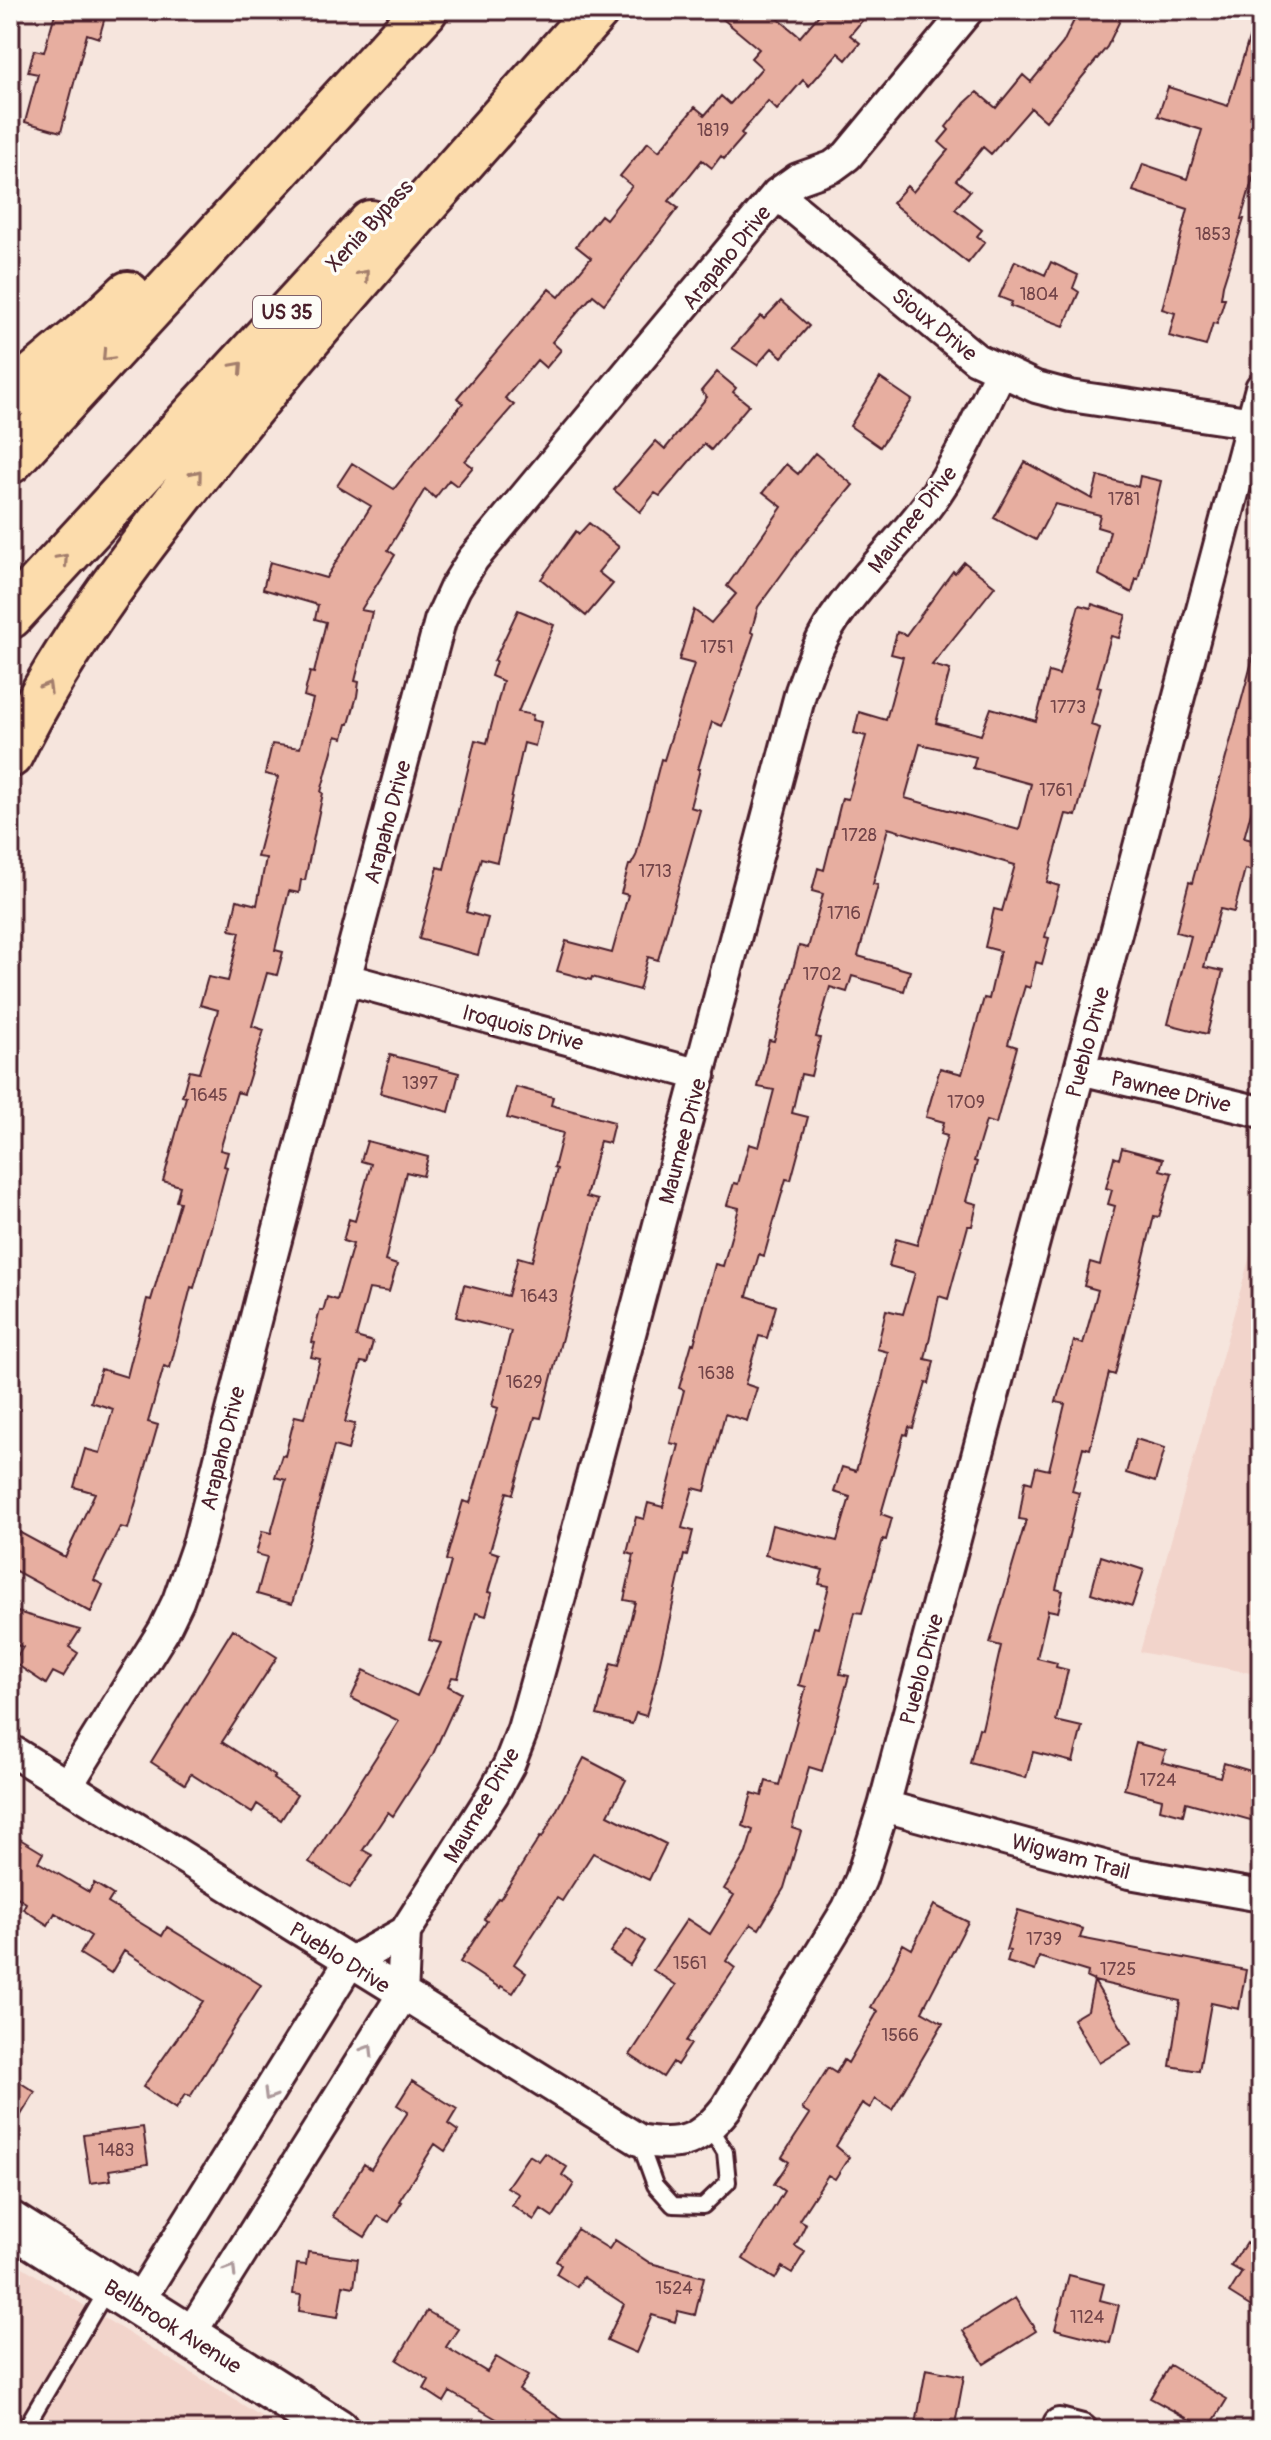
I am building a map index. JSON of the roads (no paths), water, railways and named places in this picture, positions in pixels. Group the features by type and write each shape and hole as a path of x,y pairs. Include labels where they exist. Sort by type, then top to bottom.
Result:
{"highway":[{"path":"10,396 94,326 166,258 396,10"},
{"path":"10,461 425,10"},
{"name":"Xenia Bypass","path":"10,616 567,10"},
{"path":"10,755 64,657 144,541 301,347 597,10"}],"street":[{"name":"Arapaho Drive","path":"67,1786 164,1630 178,1601 199,1541 440,621 455,588 473,559 777,194 798,179 832,167 847,156 968,10"},
{"name":"Sioux Drive","path":"777,194 976,359 1000,372 1036,387 1070,396 1256,424"},
{"name":"Maumee Drive","path":"124,2295 349,1963 405,1932 509,1765 523,1729 801,691 812,660 841,609 948,478 1000,372"},
{"name":"Pueblo Drive","path":"10,1750 402,1996 639,2140 658,2144 674,2142 695,2138 710,2128 726,2108 848,1908 861,1879 884,1806 1256,424 1261,388"},
{"name":"Iroquois Drive","path":"346,979 700,1075"},
{"name":"Pawnee Drive","path":"1080,1069 1261,1112"},
{"name":"Wigwam Trail","path":"884,1806 1129,1873 1261,1896"},
{"name":"Maumee Drive","path":"189,2336 402,1996 405,1932"},
{"name":"Bellbrook Avenue","path":"10,2223 337,2430"}],"lane":[{"path":"639,2140 655,2185 673,2205 703,2206 728,2182 725,2152 710,2128"},
{"path":"24,2430 124,2295"}]}
